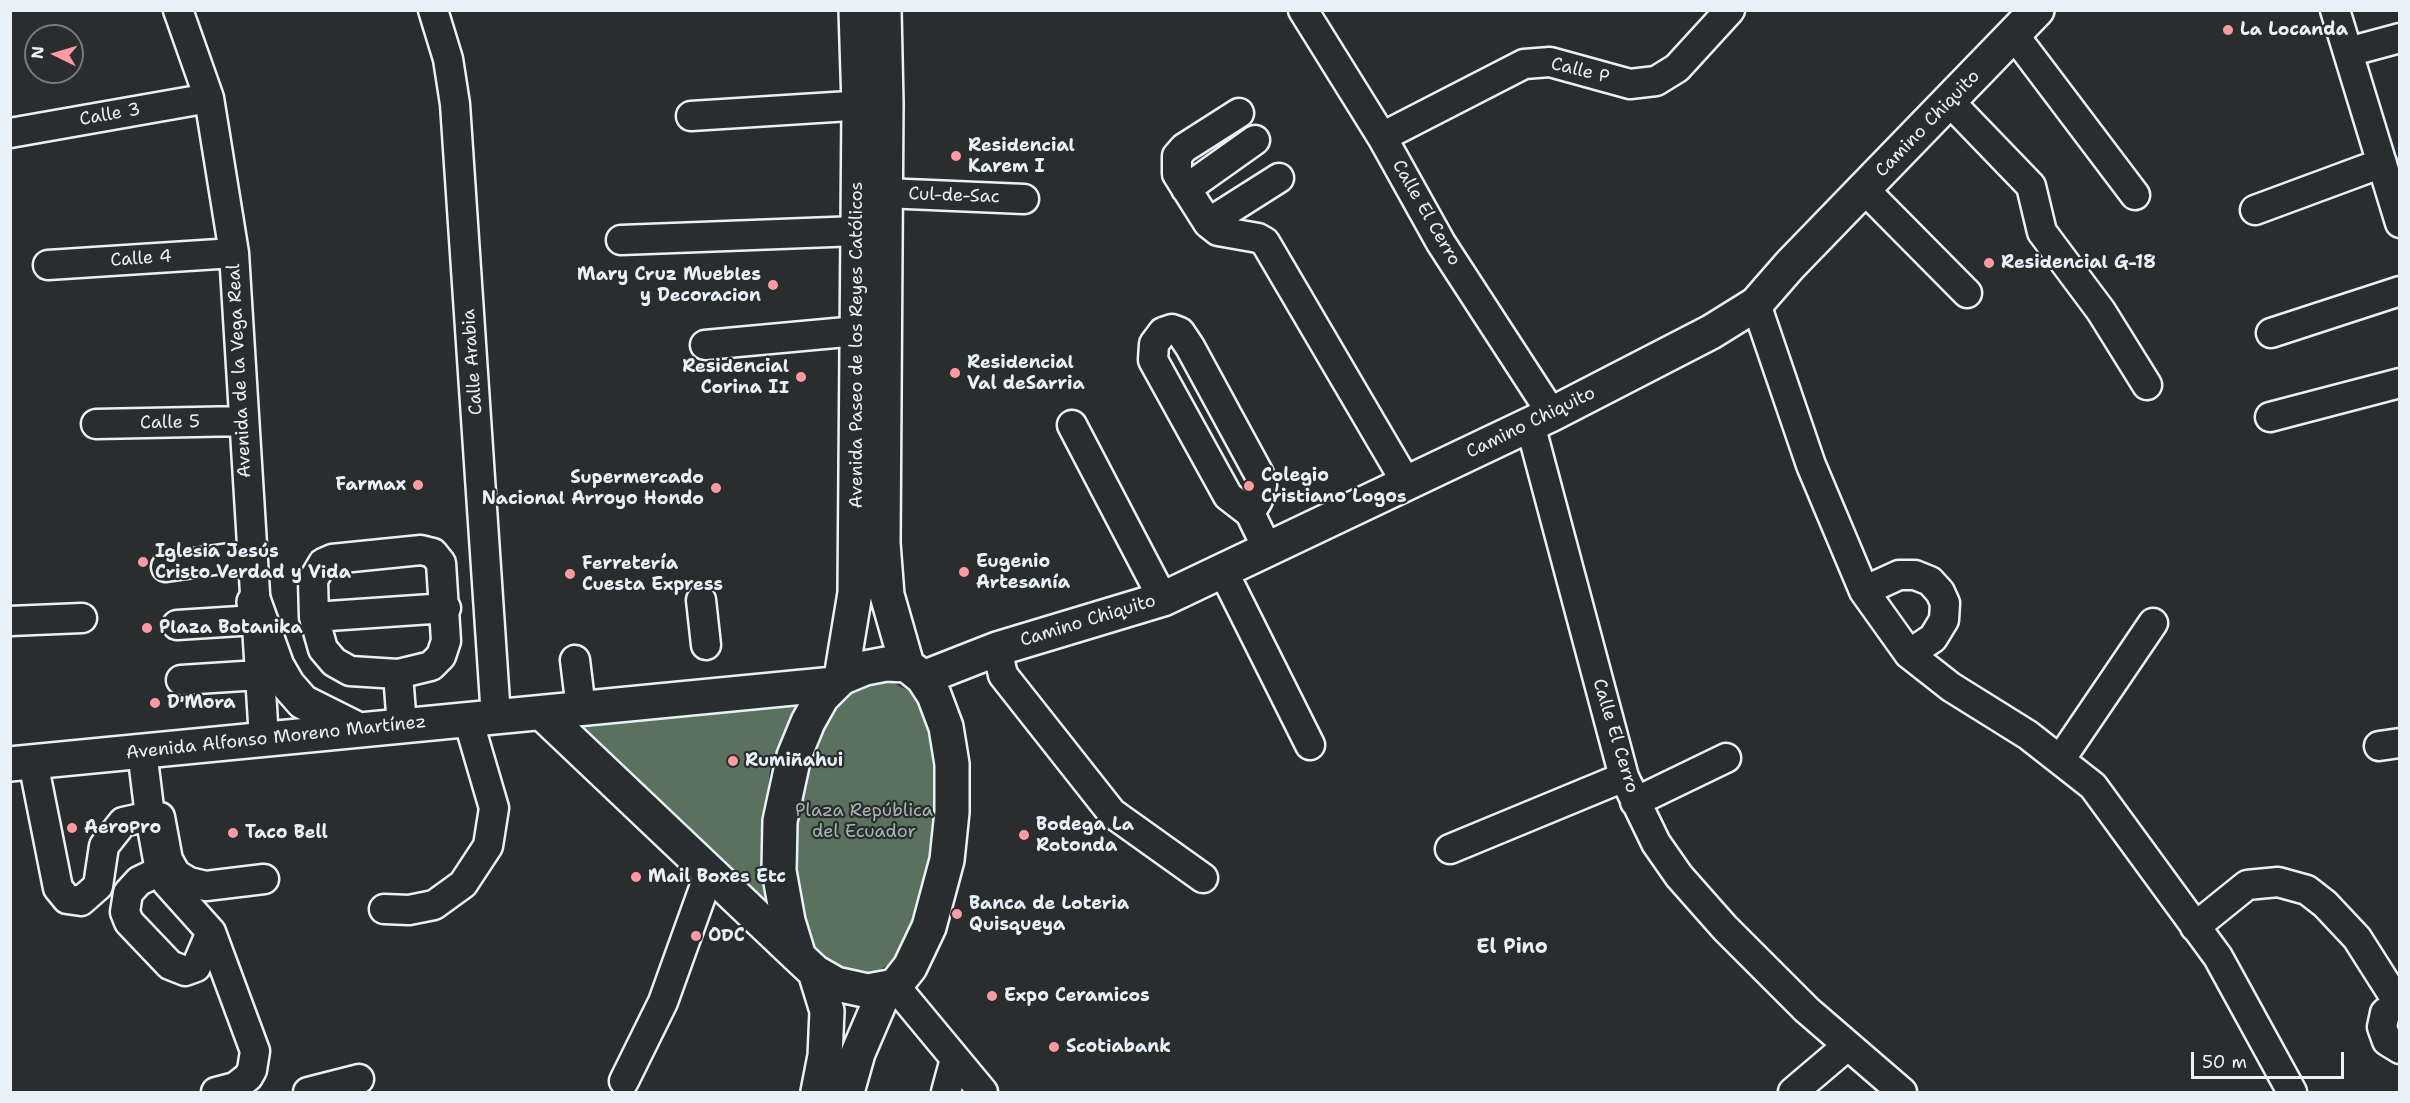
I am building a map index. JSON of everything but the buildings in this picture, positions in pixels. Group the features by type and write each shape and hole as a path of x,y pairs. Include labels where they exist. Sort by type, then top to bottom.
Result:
{"main road":[{"name":"Avenida Paseo de los Reyes Católicos","path":"856,10 884,193 883,543 887,595 915,672"},
{"name":"Avenida Paseo de los Reyes Católicos","path":"838,681 855,593 858,231 884,10"},
{"name":"Camino Chiquito","path":"915,672 1163,599 1407,484 1711,332 1756,304 1790,265 2037,10"},
{"path":"254,611 288,686 303,702 361,730"},
{"path":"818,1092 825,1056 827,1011 788,921 779,871 780,821 794,756 808,722 822,698 838,681 865,668 886,664 915,672 934,695 946,727 952,764 952,812 947,860 929,927 910,967 890,988 858,1053 847,1092"},
{"name":"Avenida Alfonso Moreno Martínez","path":"22,763 582,709 838,681"},
{"path":"542,713 709,874 807,964 836,984 855,989 890,988"}],"street":[{"name":"Avenida de la Vega Real","path":"178,10 209,98 234,253 250,555 264,739"},
{"name":"Calle Arabia","path":"384,909 409,910 434,905 463,884 488,846 494,808 482,718 455,104 448,59 432,10"},
{"name":"Calle El Cerro","path":"1303,10 1382,137 1540,419 1630,790 1656,843 1679,876 1725,928 1846,1047 1902,1092"},
{"name":"Calle P","path":"1382,137 1524,64 1539,62 1559,64 1630,84 1656,81 1677,68 1730,10"},
{"path":"2335,10 2400,224"},
{"path":"2014,35 2135,195"},
{"path":"2348,52 2400,38"},
{"name":"Calle 3","path":"10,132 209,98"},
{"path":"1950,102 2031,186 2042,232 2101,311 2147,385"},
{"path":"691,116 872,104"},
{"path":"1239,113 1177,156 1177,174 1208,223 1226,234 1258,238 1265,242 1407,484"},
{"path":"1186,189 1254,140"},
{"path":"2255,210 2382,163"},
{"path":"1208,223 1279,178"},
{"path":"1864,189 1967,293"},
{"name":"Cul-de-Sac","path":"884,193 1024,199"},
{"path":"621,240 858,231"},
{"name":"Calle 4","path":"48,265 234,253"},
{"path":"2271,333 2400,291"},
{"path":"1756,304 1810,465 1864,591 1909,654 1951,687 2028,735 2093,786 2218,957 2292,1092"},
{"path":"1250,513 1258,500 1262,485 1258,474 1190,347 1180,333 1172,329 1163,332 1154,344 1153,360 1228,496 1250,513 1268,550"},
{"path":"705,345 857,331"},
{"path":"2270,417 2400,383"},
{"name":"Calle 5","path":"96,424 244,421"},
{"path":"1072,425 1163,599"},
{"path":"421,550 433,553 441,563 446,608 446,641 441,656 431,666 398,674 350,671 334,662 323,649 314,617 313,580 323,563 332,559 421,550"},
{"path":"166,567 250,555"},
{"path":"1223,571 1310,745"},
{"path":"1864,591 1899,575 1915,575 1930,580 1940,592 1945,603 1944,620 1933,638 1909,654"},
{"path":"701,600 706,645"},
{"path":"314,617 446,608"},
{"path":"177,626 254,611"},
{"path":"10,621 82,618"},
{"path":"2060,760 2153,623"},
{"path":"997,649 1003,675 1112,813 1203,878"},
{"path":"575,660 582,709"},
{"path":"398,674 402,726"},
{"path":"181,680 259,675"},
{"path":"142,751 160,871 212,932 255,1051 252,1070 230,1091"},
{"path":"1450,849 1726,758"},
{"path":"22,763 58,888 67,899 81,901 98,886 104,846 123,822 150,816 160,817 168,860 176,874 189,882 206,886 264,879"},
{"path":"160,871 139,881 128,893 125,912 129,922 170,965 185,971 196,967 212,932"},
{"path":"624,1081 663,1002 709,874"},
{"path":"2195,927 2247,885 2278,882 2307,890 2325,904 2357,938 2398,1001 2385,1013 2382,1027 2387,1041 2400,1049"},
{"path":"890,988 983,1092"},
{"path":"1793,1092 1846,1047"},
{"path":"946,1092 955,1059"},
{"path":"308,1092 359,1079"}],"green space":[{"name":"Plaza República del Ecuador","path":"890,681 913,693 927,714 937,737 940,818 909,935 890,964 867,977 841,971 825,960 808,939 789,857 816,727 852,687"},
{"path":"794,703 795,708 770,770 763,864 765,889 770,900 768,912 581,729 583,722"}],"place":[{"name":"La Locanda","path":"2228,30"},
{"name":"Residencial Karem I","path":"956,156"},
{"name":"Residencial G-18","path":"1989,263"},
{"name":"Mary Cruz Muebles y Decoracion","path":"773,285"},
{"name":"Residencial Val deSarria","path":"955,373"},
{"name":"Residencial Corina II","path":"801,377"},
{"name":"Farmax","path":"418,485"},
{"name":"Colegio Cristiano Logos","path":"1249,486"},
{"name":"Supermercado Nacional Arroyo Hondo","path":"716,488"},
{"name":"Iglesia Jesús Cristo Verdad y Vida","path":"143,562"},
{"name":"Eugenio Artesanía","path":"964,572"},
{"name":"Ferretería Cuesta Express","path":"570,574"},
{"name":"Plaza Botanika","path":"147,628"},
{"name":"D'Mora","path":"155,703"},
{"name":"Rumiñahui","path":"733,761"},
{"name":"AeroPro","path":"72,828"},
{"name":"Taco Bell","path":"233,833"},
{"name":"Bodega La Rotonda","path":"1024,835"},
{"name":"Mail Boxes Etc","path":"636,877"},
{"name":"Banca de Loteria Quisqueya","path":"957,914"},
{"name":"ODC","path":"696,936"},
{"name":"Expo Ceramicos","path":"992,996"},
{"name":"Scotiabank","path":"1054,1047"}],"district":[{"name":"El Pino","path":"1512,948"}]}
